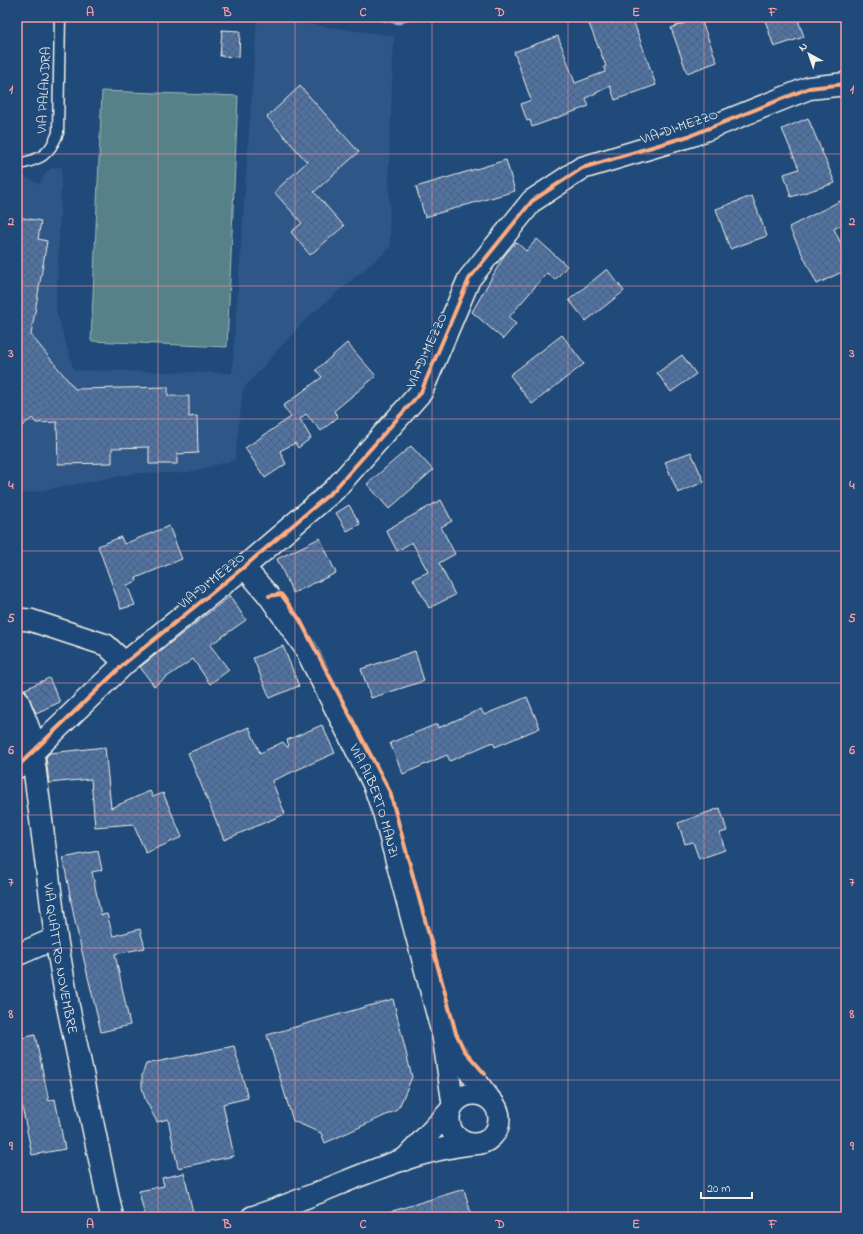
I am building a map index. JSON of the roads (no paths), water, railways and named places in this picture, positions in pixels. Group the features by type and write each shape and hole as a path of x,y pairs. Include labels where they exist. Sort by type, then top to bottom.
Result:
{"street":[{"name":"VIA DI MEZZO","path":"17,767 125,663 244,568 334,490 421,392 469,279 532,201 582,168 692,135 809,88 846,84"},
{"name":"VIA ALBERTO MANZI","path":"244,568 269,596 305,648 374,783 384,814 443,1036 451,1108"},
{"path":"17,619 30,620 106,645 125,663"},
{"name":"VIA QUATTRO NOVEMBRE","path":"17,699 30,733 56,938 68,1006 112,1217"},
{"path":"17,955 56,938"},
{"name":"VIA ALBERTO MANZI","path":"443,1036 489,1098"},
{"path":"252,1217 404,1160 456,1146 486,1141 493,1136 500,1122 496,1105 489,1098 475,1093 466,1094 451,1108 404,1160"},
{"path":"451,1108 449,1120 453,1132 462,1141 470,1144"}],"lane":[{"name":"VIA PALANDRA","path":"17,165 37,160 47,153 54,143 58,133 60,17"}],"waterway":[{"path":"375,17 399,22 410,17"}]}
